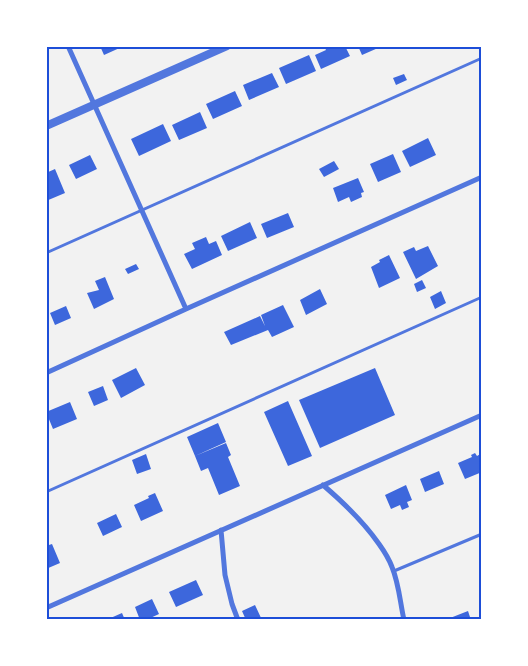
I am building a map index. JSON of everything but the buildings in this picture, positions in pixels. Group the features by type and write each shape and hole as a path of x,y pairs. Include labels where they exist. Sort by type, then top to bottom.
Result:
{"street":[{"path":"68,46 186,309"},
{"path":"46,126 227,46"},
{"path":"46,373 482,177"},
{"path":"46,608 482,415"},
{"path":"323,485 356,515 384,552 394,571 404,620"},
{"path":"221,530 226,581 238,620"}],"lane":[{"path":"46,253 482,58"},
{"path":"46,492 482,297"},
{"path":"394,571 482,534"}]}
